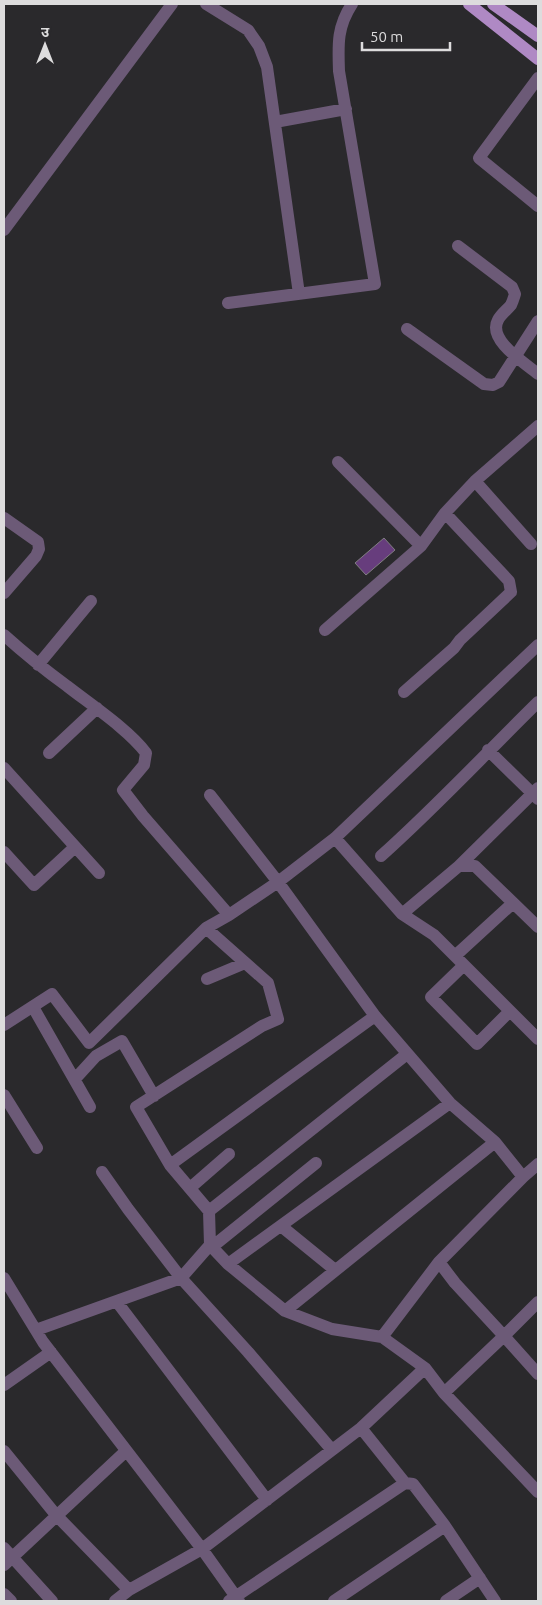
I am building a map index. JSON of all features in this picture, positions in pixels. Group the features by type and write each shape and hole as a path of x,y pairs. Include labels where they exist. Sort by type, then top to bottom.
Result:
{"main road":[{"path":"469,4 538,59"},
{"path":"493,4 538,36"}],"street":[{"path":"4,230 172,4"},
{"path":"206,4 248,30 259,46 267,67 299,294"},
{"path":"228,303 375,284 339,71 338,41 346,13 352,4"},
{"path":"538,78 478,158 538,206"},
{"path":"275,122 346,109"},
{"path":"458,246 512,286 515,294 511,305 497,320 496,331 498,338 538,374"},
{"path":"407,329 484,384 493,385 499,382 538,321"},
{"path":"325,630 421,546 445,513 475,481 538,426"},
{"path":"338,462 421,546"},
{"path":"475,481 531,544"},
{"path":"404,692 454,648 460,640 511,592 509,582 445,513"},
{"path":"4,518 38,542 39,549 36,556 4,593"},
{"path":"38,665 91,601"},
{"path":"4,635 38,665 97,708 140,745 146,753 144,765 123,790 142,816 229,915"},
{"path":"4,1025 52,994 89,1043 206,928 278,882 334,838 537,648"},
{"path":"381,856 447,794 488,750 538,702"},
{"path":"49,753 97,708"},
{"path":"402,914 459,866 536,793 488,750"},
{"path":"4,768 99,873"},
{"path":"210,796 278,882 375,1016 450,1103 495,1142 523,1177"},
{"path":"334,838 402,914 434,935 538,1039"},
{"path":"4,852 34,885 75,847"},
{"path":"459,866 475,866 538,927"},
{"path":"510,1011 478,1044 431,997 459,961 513,903"},
{"path":"206,928 268,983 278,1019 262,1026 136,1108 170,1164 209,1210 211,1246 228,1264 285,1311 332,1329 382,1337 425,1368 444,1393 538,1492"},
{"path":"207,979 245,963"},
{"path":"33,1007 90,1107"},
{"path":"170,1164 375,1016"},
{"path":"75,1079 96,1056 122,1041 154,1096"},
{"path":"209,1210 408,1054"},
{"path":"4,1095 37,1148"},
{"path":"228,1264 450,1103"},
{"path":"285,1311 495,1142"},
{"path":"190,1188 229,1154"},
{"path":"36,1330 181,1278 211,1246 316,1163"},
{"path":"382,1337 439,1262 538,1164"},
{"path":"102,1172 181,1278 248,1352 332,1450"},
{"path":"282,1226 335,1270"},
{"path":"439,1262 454,1284 538,1374"},
{"path":"4,1278 51,1352 202,1549 235,1599 405,1483 413,1484 495,1601"},
{"path":"117,1302 267,1500"},
{"path":"444,1393 538,1302"},
{"path":"4,1385 51,1352"},
{"path":"116,1601 129,1590 202,1549 267,1500 361,1428 425,1368"},
{"path":"361,1428 405,1483"},
{"path":"4,1451 56,1515 129,1590"},
{"path":"52,1601 7,1557 126,1451"},
{"path":"334,1601 444,1526"},
{"path":"446,1601 480,1578"},
{"path":"4,1594 11,1601"}],"building":[{"path":"384,538 395,550 366,575 355,563"}]}
